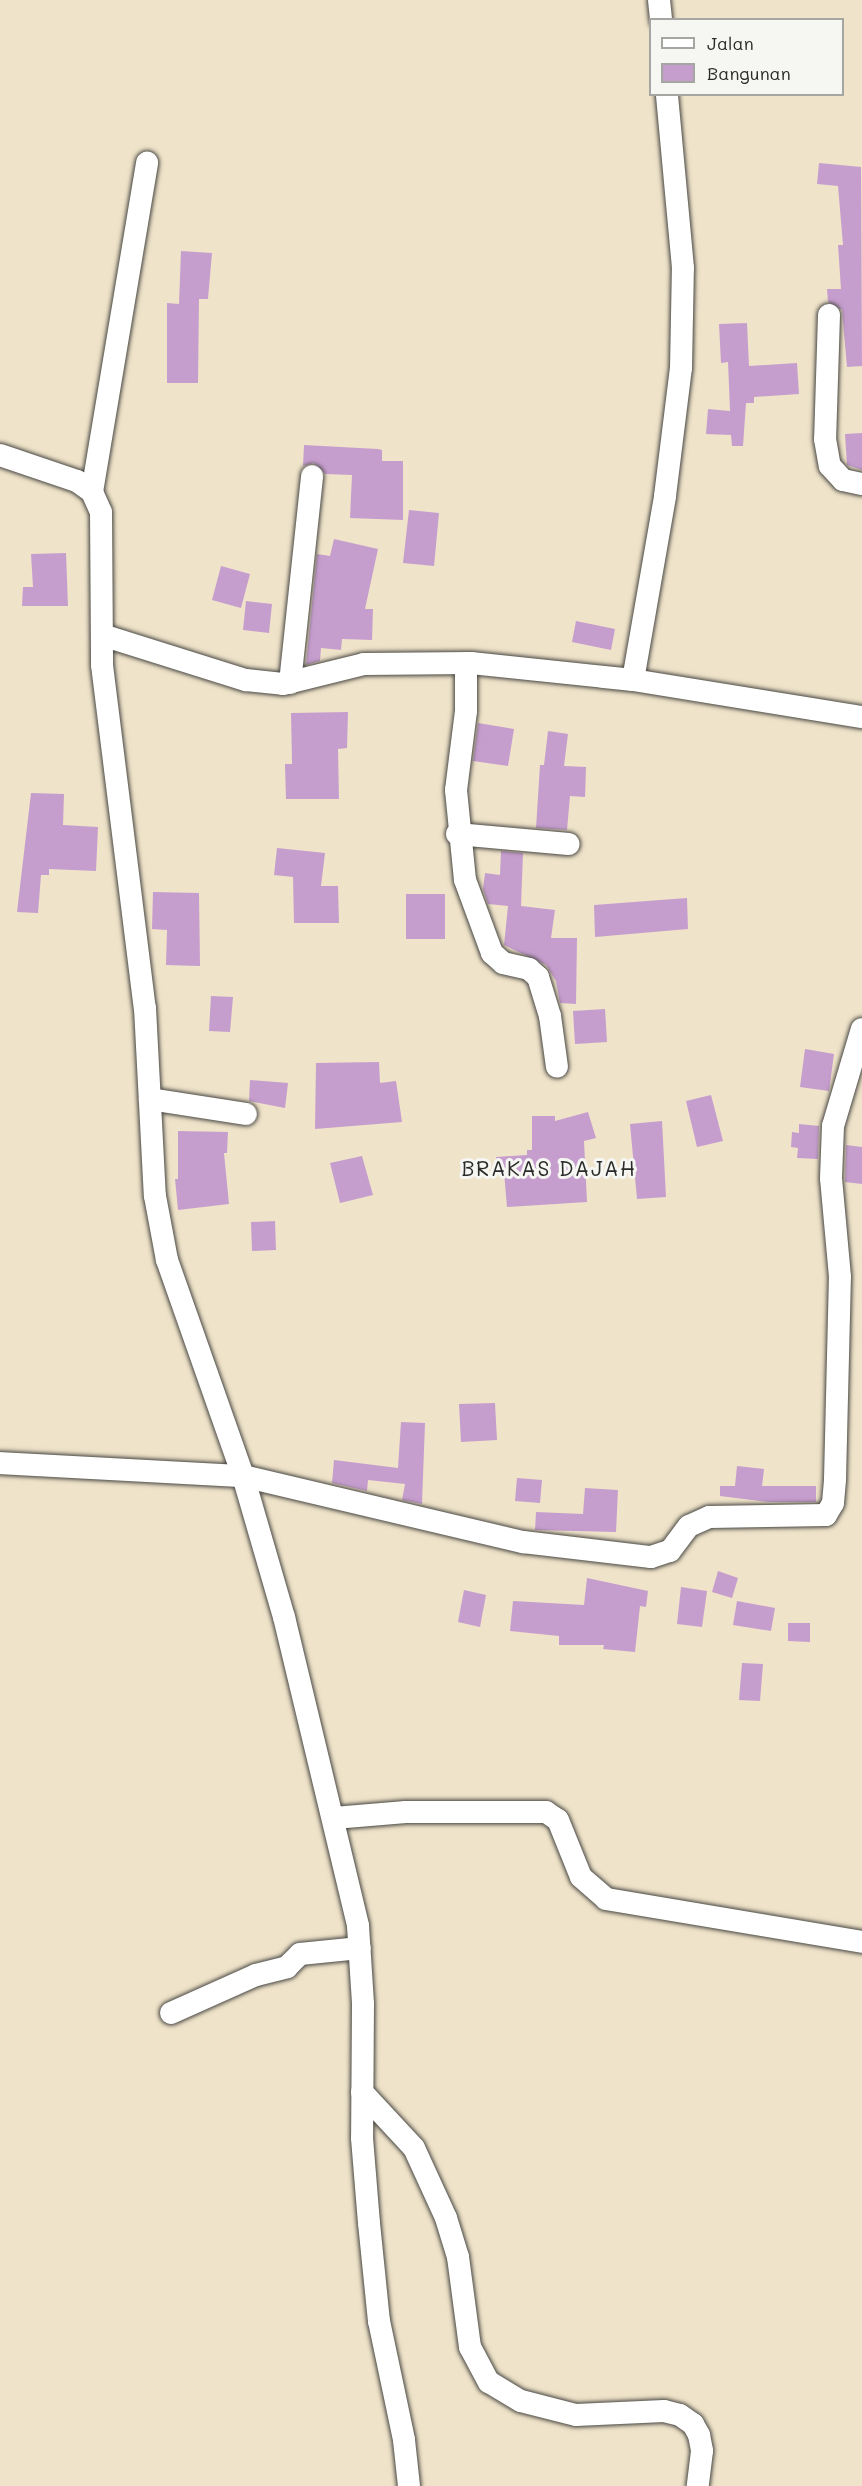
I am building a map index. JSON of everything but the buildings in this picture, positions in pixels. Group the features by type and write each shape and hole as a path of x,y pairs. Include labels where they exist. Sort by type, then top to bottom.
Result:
{"street":[{"path":"659,0 661,18"},
{"path":"633,680 665,496 681,368 683,268 667,96"},
{"path":"92,492 147,164"},
{"path":"829,315 825,439 830,466 843,480 862,484"},
{"path":"0,455 77,480 92,492 101,512 102,665 145,1008 155,1196 167,1260 243,1476 284,1617 334,1818 360,1948 362,2138 379,2321 404,2440 409,2486"},
{"path":"290,683 312,476"},
{"path":"102,635 246,680 290,683 364,664 466,663 633,680 862,717"},
{"path":"466,663 466,711 456,790 457,834 473,909 492,953 503,963 529,969 538,977 550,1016 557,1067"},
{"path":"457,834 569,844"},
{"path":"0,1463 243,1476 523,1542 651,1557 670,1551 689,1526 709,1517 826,1515 833,1503 835,1479 840,1277 831,1178 834,1126 862,1029"},
{"path":"150,1099 246,1114"},
{"path":"334,1818 406,1812 546,1812 558,1820 580,1877 606,1899 862,1942"},
{"path":"171,2013 256,1975 287,1967 300,1954 360,1948"},
{"path":"363,2092 414,2148 446,2218 458,2257 470,2347 489,2382 521,2402 576,2415 627,2416 664,2411 680,2415 693,2424 699,2435 702,2451 698,2486"}],"district":[{"name":"BRAKAS DAJAH","path":"549,1168"}]}
